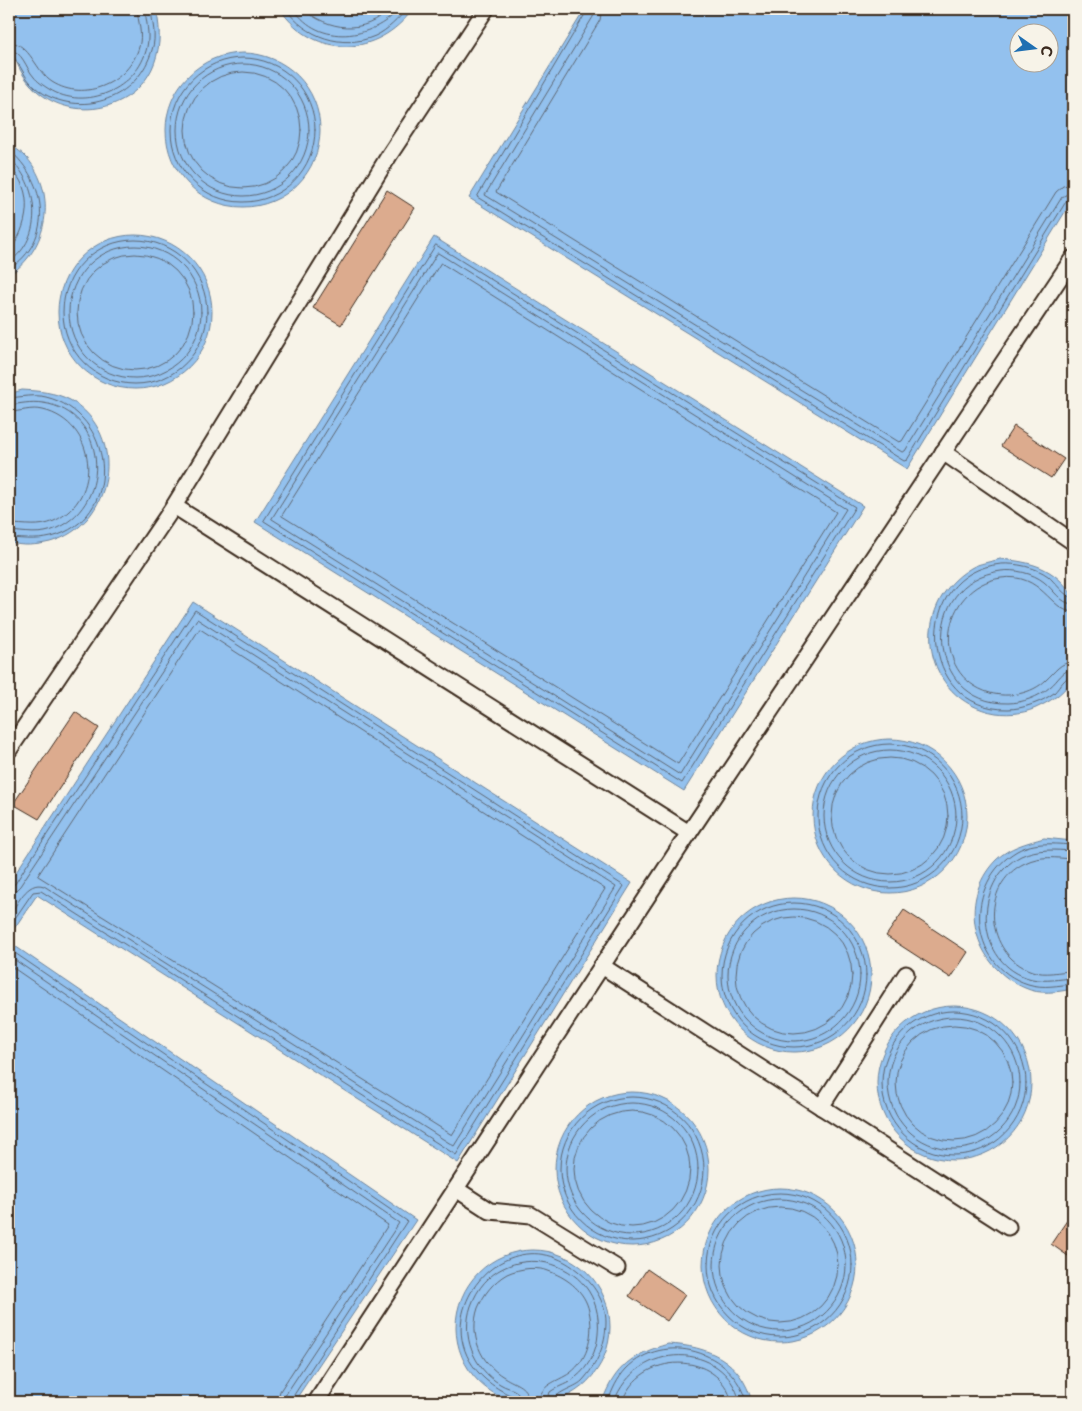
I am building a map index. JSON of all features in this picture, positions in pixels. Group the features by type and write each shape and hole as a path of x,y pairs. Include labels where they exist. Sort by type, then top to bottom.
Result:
{"lane":[{"path":"9,750 174,506 390,154 486,9"},
{"path":"316,1402 688,833 1073,258"},
{"path":"943,452 1073,542"},
{"path":"174,506 688,833"},
{"path":"602,966 1008,1228"},
{"path":"821,1107 906,974"},
{"path":"456,1189 490,1211 531,1215 617,1268"}],"water":[{"path":"9,9 156,9 158,50 144,81 120,101 90,109 59,104 32,87 14,55"},
{"path":"280,9 413,9 399,25 382,36 365,44 346,46 328,44 311,37 294,26"},
{"path":"585,9 1073,9 1073,199 907,469 469,198"},
{"path":"243,53 258,54 273,59 298,75 314,100 319,115 319,145 314,160 298,185 273,201 258,206 243,207 228,206 213,201 188,185 172,160 167,145 166,130 167,115 172,100 188,75 213,59 228,54"},
{"path":"9,143 27,158 37,172 43,188 45,204 44,221 33,251 9,275"},
{"path":"135,235 150,236 165,241 190,257 206,282 211,297 211,327 206,342 190,367 165,383 150,388 135,389 120,388 105,383 80,367 64,342 59,327 58,312 59,297 64,282 80,257 105,241 120,236"},
{"path":"434,237 863,506 684,791 255,522"},
{"path":"22,390 40,391 70,400 89,415 101,434 106,455 106,477 100,499 88,517 72,532 50,542 30,545 19,545 9,542 9,394"},
{"path":"1000,559 1032,564 1050,572 1066,586 1073,596 1073,676 1060,694 1035,708 1013,714 996,713 971,705 952,691 939,672 932,650 931,627 938,605 951,585 974,566"},
{"path":"193,602 632,883 458,1163 37,895 9,936 9,883"},
{"path":"890,739 905,740 920,745 945,761 961,786 966,801 966,831 961,846 945,871 920,887 905,892 890,893 875,892 860,887 835,871 819,846 814,831 813,816 814,801 819,786 835,761 860,745 875,740"},
{"path":"1044,838 1073,841 1073,989 1037,992 1007,978 993,965 983,949 976,932 974,913 976,894 984,876 996,860 1012,849"},
{"path":"794,898 809,899 824,904 849,920 865,945 870,960 870,990 865,1005 849,1030 824,1046 809,1051 794,1052 779,1051 764,1046 739,1030 723,1005 718,990 717,975 718,960 723,945 739,920 764,904 779,899"},
{"path":"9,942 416,1220 294,1402 9,1402"},
{"path":"954,1006 969,1007 984,1012 1009,1028 1025,1053 1030,1068 1030,1098 1025,1113 1009,1138 984,1154 969,1159 954,1160 939,1159 924,1154 899,1138 883,1113 878,1098 877,1083 878,1068 883,1053 899,1028 924,1012 939,1007"},
{"path":"632,1092 647,1093 662,1098 687,1114 703,1139 708,1154 708,1184 703,1199 687,1224 662,1240 647,1245 632,1246 617,1245 602,1240 577,1224 561,1199 556,1184 555,1169 556,1154 561,1139 577,1114 602,1098 617,1093"},
{"path":"780,1188 795,1189 810,1194 835,1210 851,1235 856,1250 856,1280 851,1295 835,1320 810,1336 795,1341 780,1342 765,1341 750,1336 725,1320 709,1295 704,1280 703,1265 704,1250 709,1235 725,1210 750,1194 765,1189"},
{"path":"533,1250 548,1251 562,1256 588,1272 604,1298 609,1312 609,1342 604,1356 588,1382 562,1398 548,1403 533,1404 518,1403 504,1398 478,1382 462,1356 457,1342 456,1327 457,1312 462,1298 478,1272 504,1256 518,1251"},
{"path":"668,1344 696,1348 721,1358 740,1376 752,1402 602,1402 619,1370 635,1357"}],"building":[{"path":"387,190 415,208 341,325 313,308"},
{"path":"1014,426 1064,459 1051,478 1001,446"},
{"path":"75,712 99,728 39,819 13,804"},
{"path":"904,910 968,952 951,978 886,936"},
{"path":"1072,1213 1073,1249 1068,1256 1051,1244"},
{"path":"647,1269 685,1295 667,1321 629,1296"}]}
